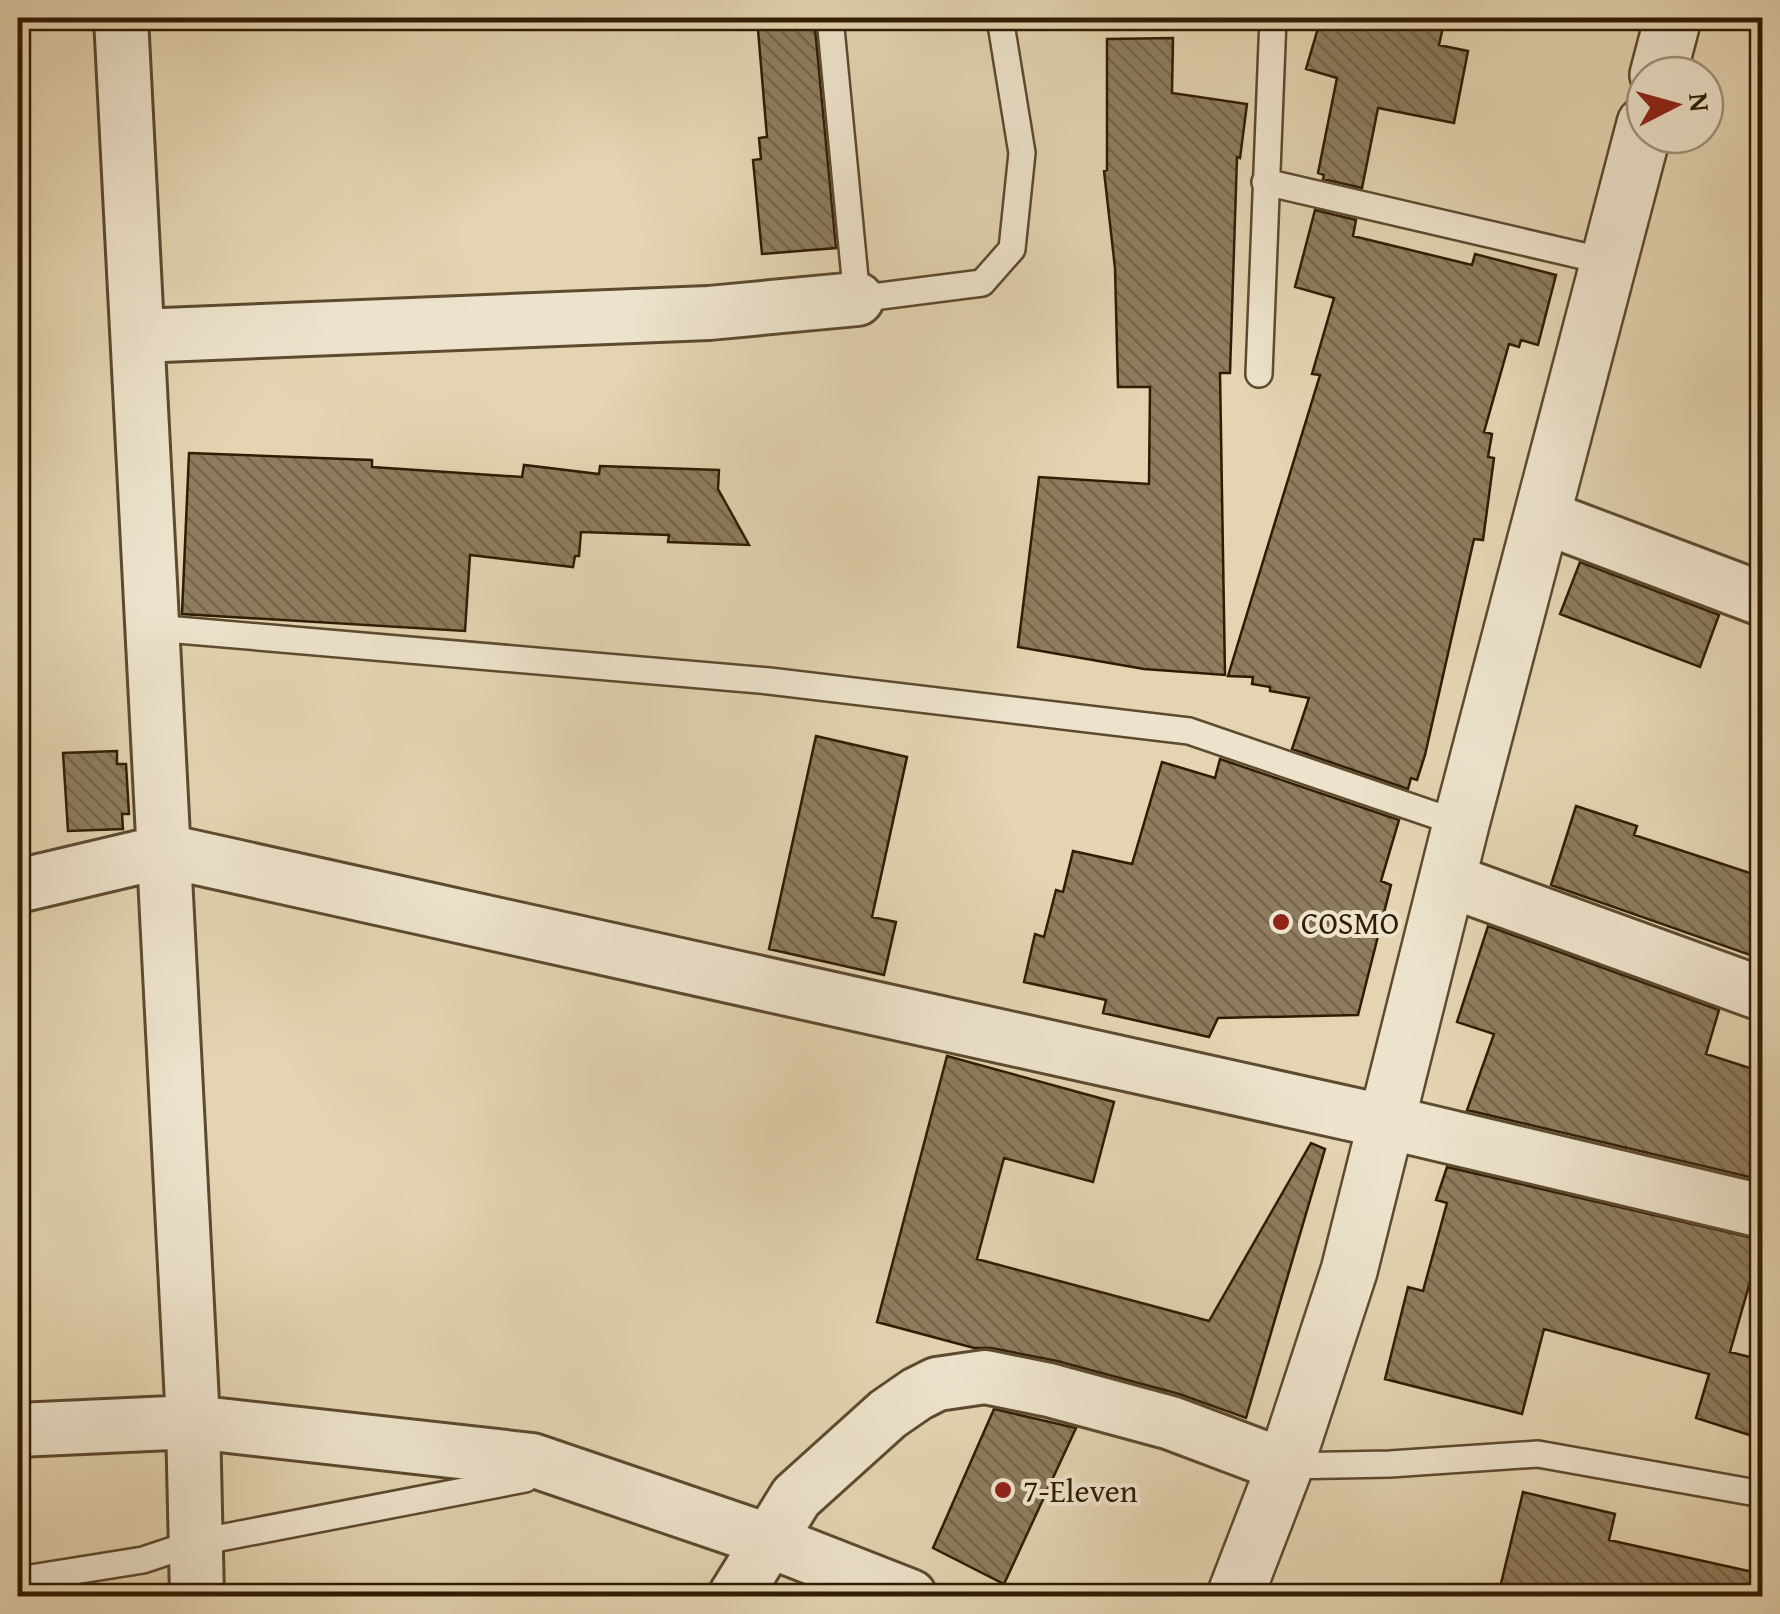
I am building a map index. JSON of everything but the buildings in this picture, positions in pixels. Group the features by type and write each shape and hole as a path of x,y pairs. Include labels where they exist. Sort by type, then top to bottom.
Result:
{"street":[{"path":"121,18 194,1422 197,1596"},
{"path":"1663,55 1672,18"},
{"path":"1235,1596 1285,1466 1348,1271 1460,824 1637,155"},
{"path":"138,336 710,313 857,299"},
{"path":"1544,517 1762,599"},
{"path":"18,886 166,851 1387,1122 1762,1212"},
{"path":"1448,880 1762,994"},
{"path":"735,1596 796,1497 888,1414 938,1384 984,1378 1066,1395 1170,1424 1285,1466"},
{"path":"18,1430 194,1422 532,1460 768,1540 910,1596"}],"lane":[{"path":"830,18 857,299 982,282 1012,250 1022,153 1000,18"},
{"path":"1258,374 1273,18"},
{"path":"1265,182 1609,262"},
{"path":"154,628 770,681 1189,731 1460,824"},
{"path":"1285,1466 1538,1454 1762,1494"},
{"path":"18,1580 143,1560 194,1544 525,1480 532,1460"}],"place":[{"name":"COSMO","path":"1281,922"},
{"name":"7-Eleven","path":"1003,1490"}]}
